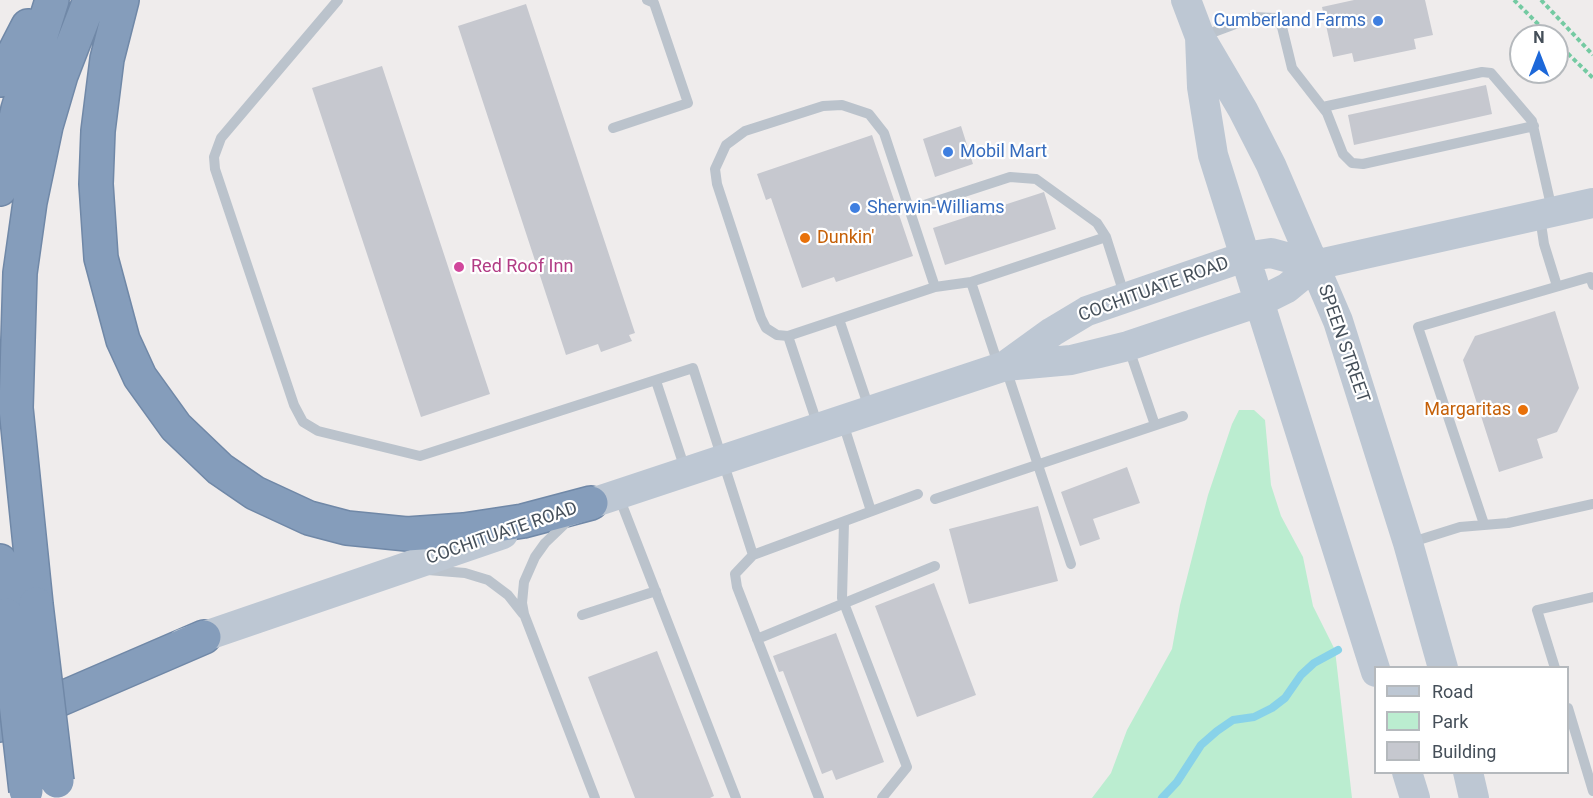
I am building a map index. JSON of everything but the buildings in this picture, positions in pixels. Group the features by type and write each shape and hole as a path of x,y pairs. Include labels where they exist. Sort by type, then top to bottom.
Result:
{"highway":[{"path":"0,80 42,0"},
{"path":"0,189 18,109 52,0"},
{"path":"58,790 16,408 20,273 30,202 46,126 61,75 90,0"},
{"path":"122,0 107,59 98,131 97,211 101,258 110,299 127,349 146,386 176,427 220,469 255,493 309,518 347,528 407,534 464,530 523,521 604,499"},
{"path":"0,561 27,794"},
{"path":"0,725 204,637"}],"main road":[{"name":"SPEEN STREET","path":"1186,0 1200,37 1257,137 1315,265 1348,351 1408,543 1442,666"},
{"name":"SPEEN STREET","path":"1200,37 1202,87 1208,133 1244,257 1374,666"},
{"name":"COCHITUATE ROAD","path":"0,705 604,499 1002,367 1071,360 1128,346 1259,302 1287,288 1315,265 1593,203"},
{"name":"COCHITUATE ROAD","path":"1002,367 1068,321 1125,297 1244,257 1271,254 1315,265"},
{"path":"1408,774 1415,798"},
{"path":"1468,774 1474,798"}],"lane":[{"path":"338,0 221,138 214,157 215,169 294,405 303,422 318,431 420,456 693,368 753,555"},
{"path":"613,128 688,103 654,3 647,0"},
{"path":"1200,37 1254,17 1275,18 1282,27 1292,68 1331,119 1343,154 1348,160 1358,164 1534,126"},
{"path":"1323,107 1486,72 1495,75 1530,116 1534,126 1546,213 1544,244 1557,286"},
{"path":"935,287 881,127 869,114 842,105 823,106 745,131 726,145 715,169 717,184 764,323 771,333 788,336 935,287 971,282 1106,237"},
{"path":"909,210 1010,177 1030,177 1042,182 1091,217 1106,237 1125,297"},
{"path":"1484,524 1418,327 1590,277 1593,285"},
{"path":"971,282 1038,464 1071,564"},
{"path":"839,319 844,420 871,511"},
{"path":"788,336 844,420"},
{"path":"1128,346 1155,425"},
{"path":"656,381 686,472"},
{"path":"935,499 1183,416"},
{"path":"819,798 735,580 738,569 753,555 918,494"},
{"path":"595,798 524,614 524,582 535,557 557,530 604,499 656,591 736,798"},
{"path":"1408,543 1452,529 1508,522 1593,504"},
{"path":"844,522 840,588 907,767 882,798"},
{"path":"757,639 845,605 935,566"},
{"path":"383,575 419,570 477,575 500,588 524,614"},
{"path":"582,615 656,591"},
{"path":"1554,666 1537,610 1593,597"},
{"path":"1569,711 1593,790"}],"path":[{"path":"1514,0 1538,24"},
{"path":"1541,0 1593,55"},
{"path":"1569,55 1593,78"}],"green space":[{"path":"1239,410 1254,410 1265,420 1271,485 1281,516 1303,557 1313,606 1335,650 1352,798 1092,798 1111,773 1127,730 1172,649 1180,605 1208,495"}],"waterway":[{"path":"1162,798 1177,782 1201,745 1217,731 1233,720 1254,717 1272,708 1285,698 1301,675 1314,663 1338,650"}],"place":[{"name":"Cumberland Farms","path":"1378,21"},
{"name":"Mobil Mart","path":"948,152"},
{"name":"Sherwin-Williams","path":"855,208"},
{"name":"Dunkin'","path":"805,238"},
{"name":"Red Roof Inn","path":"459,267"},
{"name":"Margaritas","path":"1523,410"}]}
